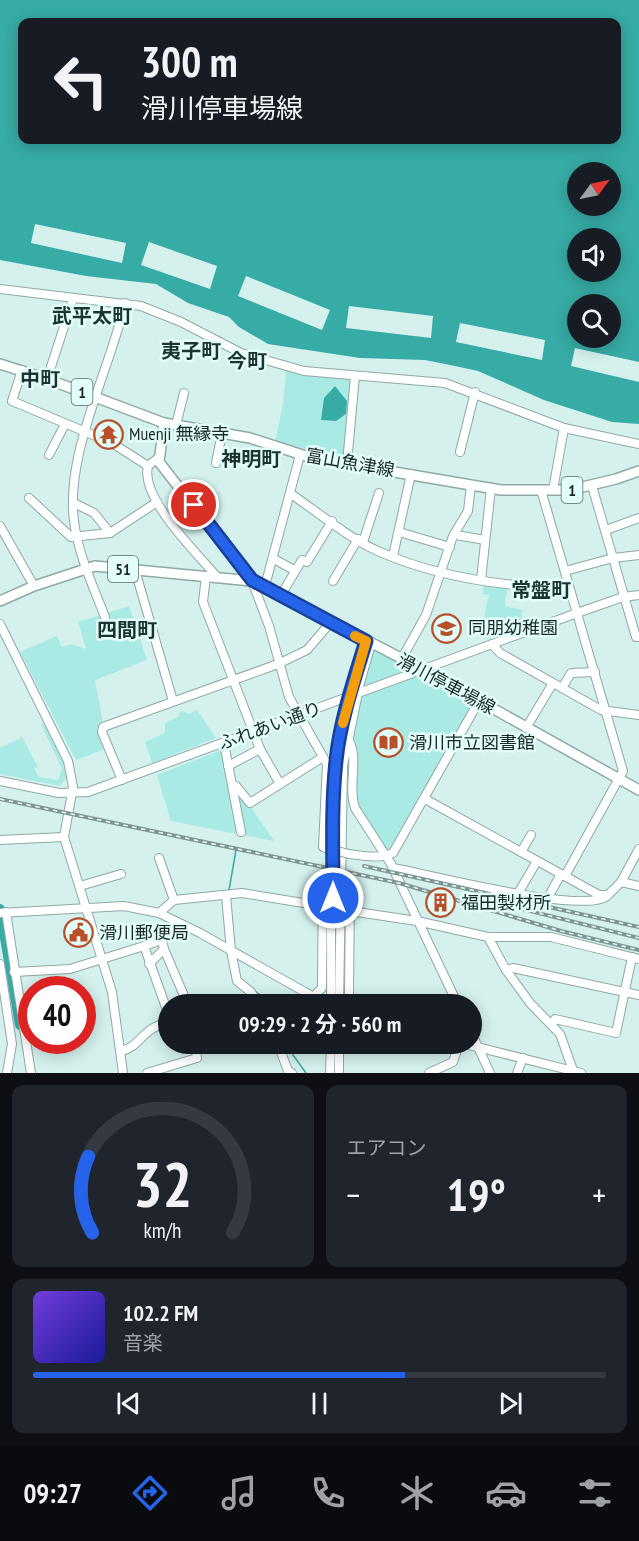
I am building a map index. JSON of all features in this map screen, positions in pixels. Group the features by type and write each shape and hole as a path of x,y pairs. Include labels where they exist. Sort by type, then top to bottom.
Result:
{"main road":[{"name":"富山魚津線","path":"0,364 22,370 164,423 222,432 270,443 300,455 471,485 554,490 592,486 639,471"},
{"path":"164,423 158,458 252,580"},
{"name":"51","path":"0,601 86,567 252,580"},
{"name":"滑川停車場線","path":"252,580 424,670 639,790"}],"street":[{"path":"0,289 141,306 181,322 241,353 313,373 445,382 564,428 639,444"},
{"path":"47,379 73,298"},
{"path":"105,616 77,537 74,503 75,477 124,303"},
{"path":"22,370 12,401 130,452 148,466"},
{"path":"347,463 356,376"},
{"path":"460,452 475,392"},
{"path":"176,425 184,393"},
{"path":"49,455 65,424"},
{"path":"554,490 564,428"},
{"path":"216,463 222,432"},
{"path":"265,586 300,455"},
{"path":"158,458 148,466 147,472 157,502 217,577"},
{"path":"393,556 411,474"},
{"path":"402,660 426,615 450,547 468,511 471,485"},
{"path":"592,486 623,597 636,637 639,637"},
{"path":"481,580 491,488"},
{"path":"541,490 623,771 551,892"},
{"path":"333,581 361,540 379,493"},
{"path":"291,494 361,540 393,556 441,574 569,588"},
{"path":"29,498 70,537 110,532 157,502"},
{"path":"74,503 94,513 110,532"},
{"path":"606,530 639,518"},
{"path":"281,595 302,560 307,562 332,521"},
{"path":"0,526 34,586"},
{"path":"399,532 450,547"},
{"path":"456,535 486,540"},
{"path":"565,571 613,558 639,555"},
{"path":"274,559 294,570"},
{"path":"135,570 173,701"},
{"path":"206,576 203,602 235,679 260,749 280,784"},
{"path":"252,580 269,626 289,697 327,764 322,847 350,854 386,856 398,846 479,701"},
{"name":"ふれあい通り","path":"0,782 73,794 122,780 577,613 623,597 639,595"},
{"path":"122,780 102,732 103,727 278,664 307,650 331,622"},
{"path":"0,624 68,761 73,781 73,794 64,837 117,1016 123,1073"},
{"path":"330,994 333,802 338,752 369,643"},
{"path":"492,644 500,653 606,710 639,715"},
{"path":"562,688 571,673 595,672"},
{"path":"526,728 553,682"},
{"path":"339,994 341,802 354,696"},
{"path":"348,739 354,749 352,798 393,868 453,994"},
{"path":"224,743 241,832"},
{"path":"228,766 260,749"},
{"path":"232,785 236,786 250,803 323,757"},
{"path":"425,799 599,895 608,895"},
{"path":"521,852 531,835"},
{"path":"0,840 64,837"},
{"path":"393,868 528,896 594,901 608,895 621,882 639,849"},
{"path":"159,858 174,900"},
{"path":"520,890 537,861"},
{"path":"80,886 121,874"},
{"path":"316,994 322,988 322,906 323,880 326,877 347,882 350,886 349,994"},
{"path":"621,882 639,886"},
{"path":"159,913 174,900 242,893 322,906"},
{"path":"226,896 231,951 237,981 252,994"},
{"path":"31,1073 3,912 124,906 159,913 308,994"},
{"path":"350,911 417,921 488,937 551,937 636,958 625,992 616,1033 555,1019 552,1024"},
{"path":"488,937 506,970 530,1003 552,1024 565,1043 576,1072"},
{"path":"14,972 70,969 162,940 183,994"},
{"path":"144,946 161,994"},
{"path":"149,964 165,949"},
{"path":"0,964 2,994 12,1044 4,1071"},
{"path":"506,970 513,968 639,995"},
{"path":"120,1051 132,1047 146,1031 158,1025"},
{"path":"0,1032 10,1030"},
{"path":"482,1048 576,1072"},
{"path":"147,1073 197,1058 196,1054"},
{"path":"282,1054 288,1071 292,1073"},
{"path":"330,1073 331,1054"},
{"path":"339,1054 339,1073"},
{"path":"429,1073 439,1071 453,1062 456,1054"},
{"path":"481,1054 490,1073"},
{"path":"517,1073 523,1058"}],"shaded area":[{"path":"0,0 639,0 639,424 612,422 544,400 478,371 455,366 425,360 360,358 268,344 239,327 229,317 188,303 156,284 86,276 0,260"},
{"path":"286,369 310,376 353,379 345,459 275,441 283,404"},
{"path":"335,386 347,401 346,414 336,421 321,420 324,398"},
{"path":"484,582 508,585 505,606 522,610 521,627 486,639 482,624 489,595 482,594"},
{"path":"129,606 147,660 95,680 103,724 97,728 105,749 76,760 20,652 57,636 62,647 71,644 86,649 78,622"},
{"path":"371,644 479,701 398,846 386,856 355,808 348,739"},
{"path":"197,710 216,738 152,763 145,742 165,733 165,723 179,716 179,713 184,711 188,714"},
{"path":"45,722 65,763 66,778 60,786 0,774 0,748 22,737 38,767 34,769 39,777 58,780 62,769 41,724"},
{"path":"221,750 237,834 171,821 157,775"},
{"path":"234,789 242,794 274,841 243,835"}],"pier":[{"path":"35,224 126,243 122,263 31,243"},
{"path":"149,242 217,266 210,289 141,265"},
{"path":"246,276 330,310 322,330 238,296"},
{"path":"349,306 433,316 431,338 346,328"},
{"path":"460,323 545,340 542,360 456,342"},
{"path":"575,348 639,362 639,382 571,366"}],"waterway":[{"path":"229,890 236,850"},
{"path":"0,909 18,1013"},
{"path":"255,991 259,994"},
{"path":"293,1054 306,1073"}],"railway":[{"path":"0,799 399,883 561,931 639,950"},
{"path":"364,866 490,894"},
{"path":"478,898 639,938"},
{"path":"531,903 639,927"}],"slow traffic":[{"path":"343,723 366,641 355,636"}],"place":[{"name":"Muenji 無縁寺","path":"108,434"},
{"name":"同朋幼稚園","path":"447,628"},
{"name":"滑川市立図書館","path":"388,743"},
{"name":"福田製材所","path":"440,903"},
{"name":"滑川郵便局","path":"78,933"}],"district":[{"name":"武平太町","path":"92,316"},
{"name":"夷子町","path":"191,351"},
{"name":"今町","path":"247,361"},
{"name":"中町","path":"40,379"},
{"name":"神明町","path":"251,459"},
{"name":"常盤町","path":"541,590"},
{"name":"四間町","path":"127,630"}],"route":[{"path":"194,505 252,580 366,641 340,735 336,760 333,802 333,898"}]}
